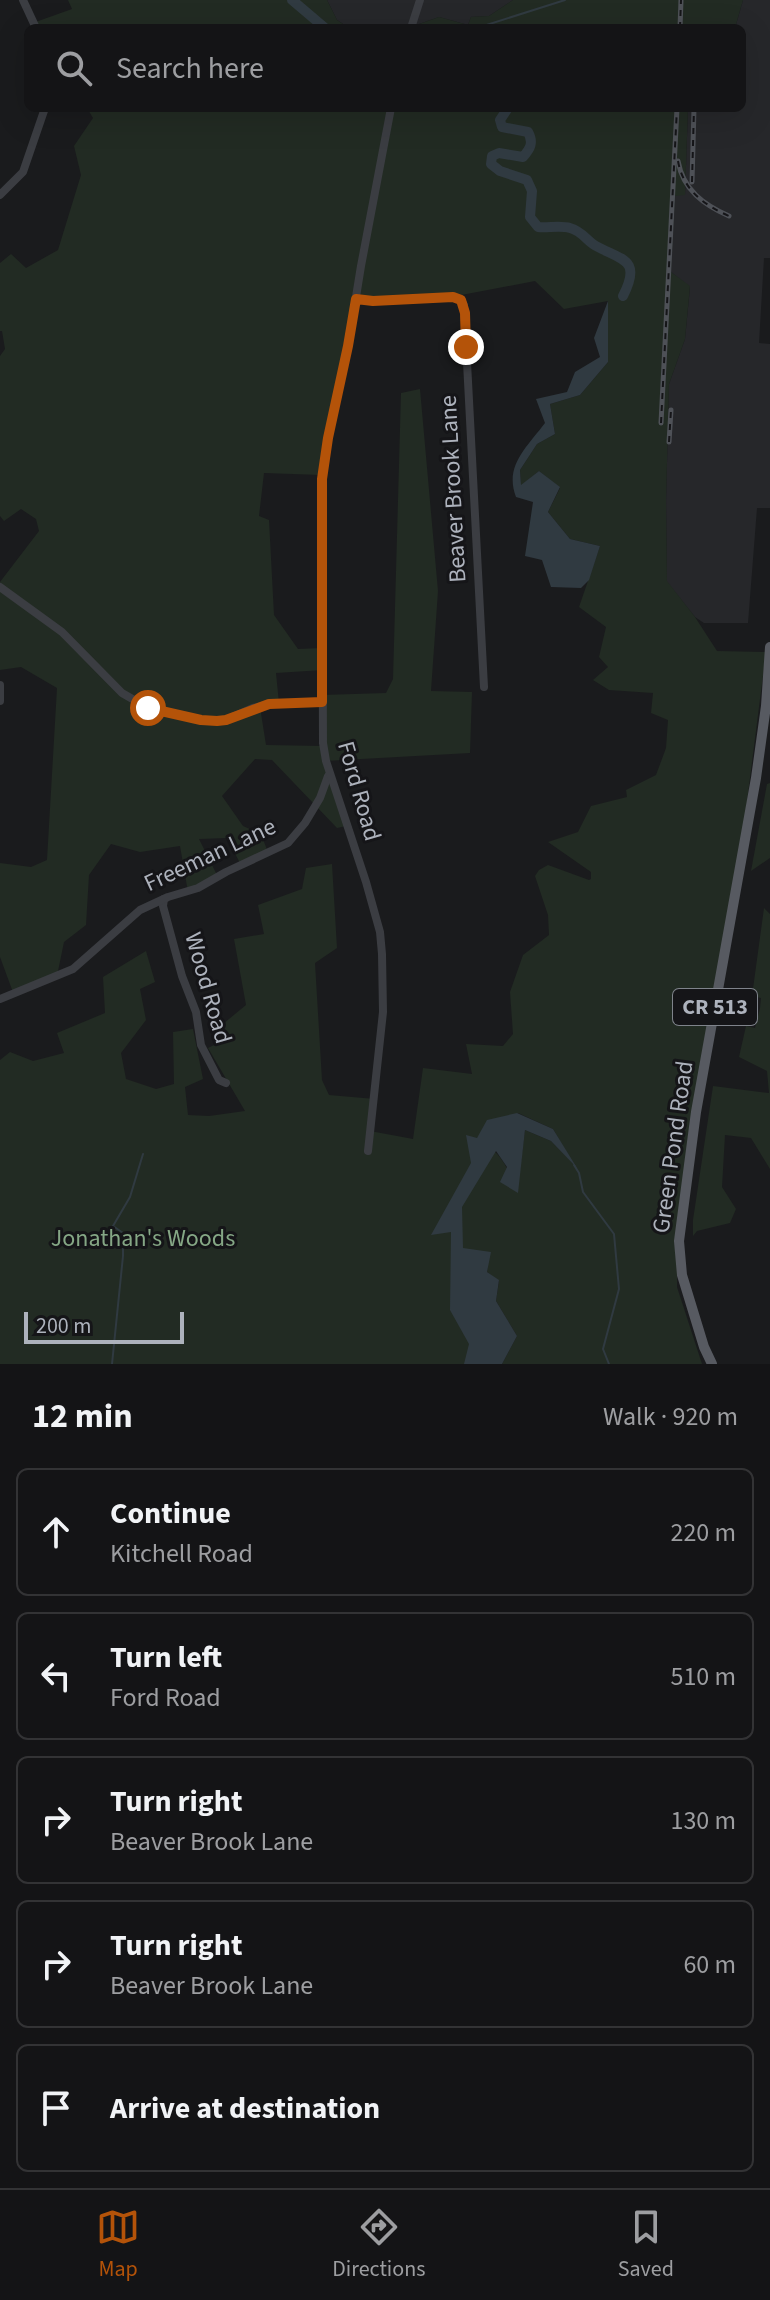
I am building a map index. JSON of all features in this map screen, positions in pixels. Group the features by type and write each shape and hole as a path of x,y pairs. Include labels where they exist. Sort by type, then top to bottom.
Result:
{"main road":[{"name":"Green Pond Road","path":"712,1364 682,1275 679,1241 696,1112 768,706 770,647"}],"street":[{"path":"23,0 34,24"},
{"path":"412,24 420,0"},
{"path":"0,195 23,172 44,112"},
{"name":"Ford Road","path":"368,1151 383,1021 382,954 378,923 329,771 323,743 322,479 390,112"},
{"name":"Beaver Brook Lane","path":"356,299 453,297 464,305 484,687"},
{"path":"0,587 70,638 122,693 148,708 217,721 269,704 322,702"},
{"path":"0,685 0,701"},
{"name":"Freeman Lane","path":"0,999 73,969 140,910 198,888 288,843 305,823 325,790 329,771"},
{"name":"Wood Road","path":"164,899 163,906 178,962 196,1012 201,1045 219,1080 226,1083"}],"shaded area":[{"path":"327,0 513,0 489,16 471,17 468,24 439,17 419,24 343,24 337,20"},
{"path":"743,0 770,0 770,258 764,258 759,343 770,344 770,508 757,508 748,623 704,623 695,617 667,582 669,384 685,339 690,287 671,272 675,195 685,194 688,112 746,112 746,24 736,24"},
{"path":"608,301 608,362 580,395 550,404 555,434 537,444 520,470 521,485 539,471 560,487 548,512 570,539 600,546 589,580 581,588 551,587 542,560 525,556 533,502 516,497 513,476 519,457 545,423 536,399 567,392 575,372 600,357 594,338"},
{"path":"517,1113 553,1129 577,1168 551,1141 525,1130 518,1193 500,1182 507,1167 496,1151 462,1207 463,1248 491,1252 487,1272 499,1280 496,1301 517,1336 502,1364 464,1364 469,1344 450,1310 451,1232 431,1235 471,1163 466,1135 477,1138 487,1120"}],"green space":[{"path":"68,0 327,0 337,20 343,24 30,24 72,9"},
{"path":"513,0 743,0 736,24 468,24 471,17 489,16"},
{"path":"439,17 464,24 419,24"},
{"name":"Jonathan's Woods","path":"89,112 688,112 685,195 675,196 671,272 690,286 685,339 669,384 667,581 717,651 766,652 744,825 677,1228 677,1287 702,1364 502,1364 517,1336 496,1301 499,1281 487,1272 488,1265 480,1270 492,1364 0,1364 0,1060 10,1052 33,1061 64,1053 57,1033 105,1013 103,977 146,951 155,982 140,989 146,1020 121,1053 126,1079 156,1089 174,1084 173,1032 193,1029 203,1079 185,1087 188,1115 209,1116 245,1111 208,1048 216,1044 212,1033 246,1005 234,939 264,934 258,905 302,889 306,868 332,864 337,948 315,963 322,1080 329,1095 375,1099 370,1131 413,1139 423,1068 472,1074 466,1044 503,1046 513,1034 510,992 523,955 549,935 548,915 535,876 539,870 548,865 591,879 591,872 548,842 578,832 591,806 627,797 626,790 656,775 666,748 668,720 651,713 653,693 609,690 593,680 608,667 599,657 606,627 579,607 600,546 570,539 548,512 560,488 539,471 521,486 520,470 537,444 555,434 550,404 580,395 608,362 608,301 564,309 535,281 456,296 354,300 321,475 264,473 259,516 269,520 274,615 298,649 322,648 323,670 276,673 279,703 260,707 266,745 323,746 322,695 386,693 393,679 401,393 420,389 438,591 431,691 472,692 470,753 325,761 346,826 337,828 272,760 255,759 222,796 243,826 261,834 269,855 241,865 227,838 199,839 218,877 188,892 180,846 140,852 111,844 89,875 86,925 64,942 57,976 14,995 0,957 0,863 31,867 47,860 57,688 21,667 0,670 0,582 39,531 36,519 21,509 4,521 0,516 0,356 5,349 0,331 0,263 11,254 26,268 58,250 81,175 74,146 93,118","holes":["518,1113 553,1129 573,1163 551,1141 525,1130 517,1192 503,1161 477,1138"]},
{"path":"770,783 770,858 751,871 767,784"},
{"path":"764,908 770,914 770,1169 751,1138 725,1135 722,1187 736,1209 730,1223 697,1231 693,1236 713,1086 769,1093 767,1071 739,1057 746,1026 755,1028 760,1008 761,998 752,996"}],"waterway":[{"path":"292,0 320,24"},
{"path":"490,24 565,0"},
{"path":"505,112 500,120 502,127 528,132 530,146 523,157 499,153 492,156 491,164 500,171 527,180 532,191 530,217 538,227 574,229 596,246 626,262 630,275 623,296"},
{"path":"112,1364 123,1256 123,1233 113,1226 130,1197 143,1154"},
{"path":"574,1165 583,1192 614,1234 619,1289 603,1349 609,1364"}],"railway":[{"path":"680,24 681,0"},
{"path":"661,423 677,112"},
{"path":"692,182 694,112"},
{"path":"678,161 685,180 696,195 729,216"},
{"path":"669,442 671,410"}],"route":[{"path":"148,708 217,721 269,704 322,702 322,479 356,299 453,297 461,300 465,313 466,347"}]}
